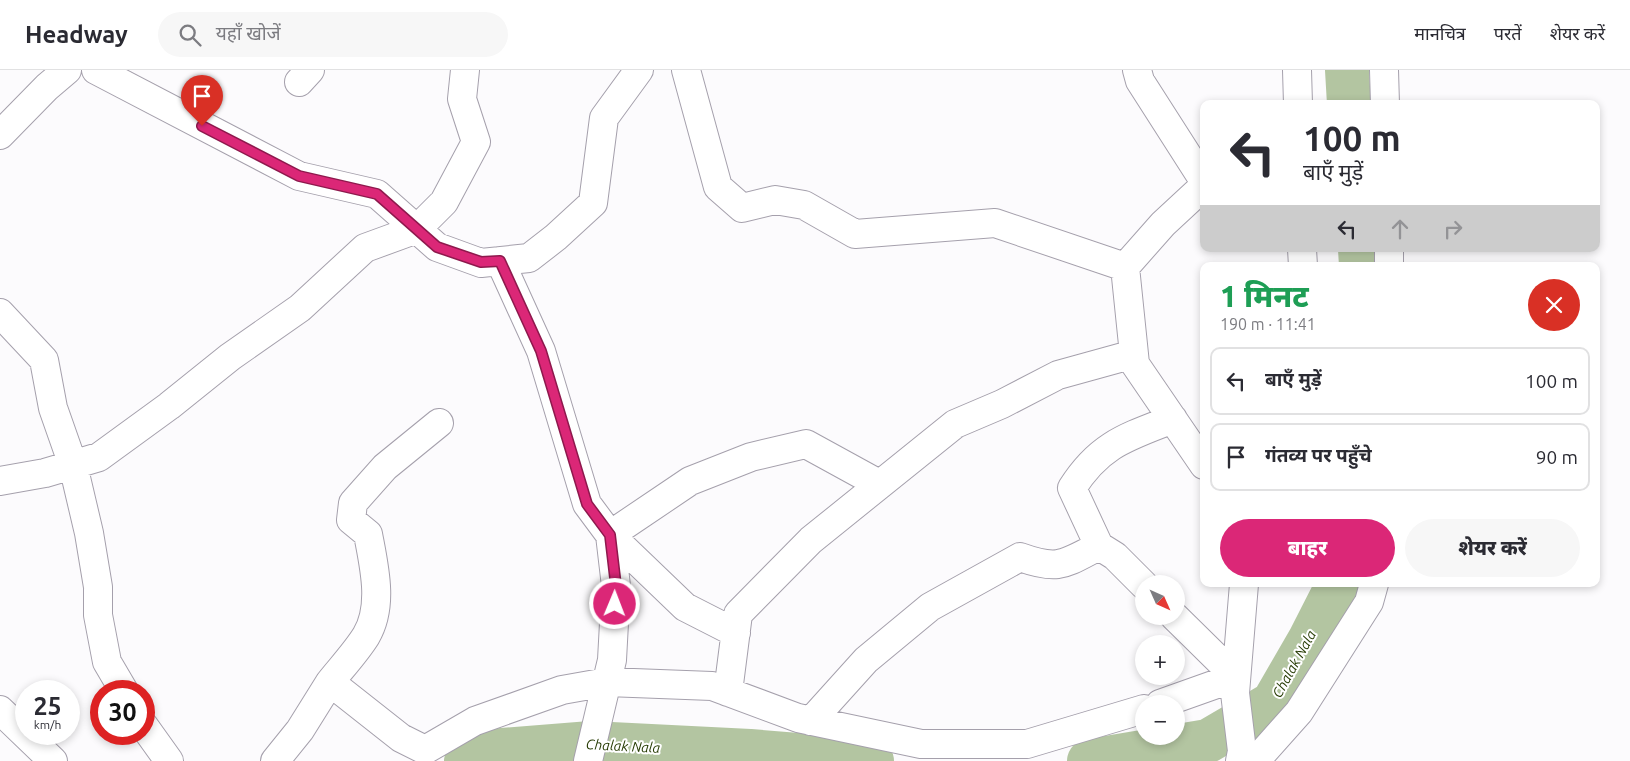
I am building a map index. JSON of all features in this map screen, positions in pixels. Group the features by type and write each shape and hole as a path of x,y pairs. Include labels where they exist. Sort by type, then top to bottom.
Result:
{"street":[{"path":"0,135 47,87 67,70"},
{"path":"96,70 299,176 377,194 437,247 481,262 529,258 556,237 593,202 604,118 639,70"},
{"path":"0,481 45,473 99,457 169,406 230,357 300,308 365,248 417,229 444,202 476,142 462,99 465,70"},
{"path":"686,70 718,187 742,208 774,200 804,205 855,234 995,223 1125,267"},
{"path":"1137,70 1140,81 1200,175"},
{"path":"1297,70 1298,100"},
{"path":"1384,70 1384,100"},
{"path":"1200,190 1163,224 1125,267 1135,364 1200,459"},
{"path":"500,261 541,351 587,504 610,535 685,606 736,633"},
{"path":"0,313 44,360 54,408 73,465 90,542 98,587 98,615 107,662 118,680"},
{"path":"728,692 738,614 811,540 955,424 1002,404 1058,375 1134,354"},
{"path":"1135,576 1115,556 1099,546 1072,488 1086,466 1118,441 1172,419"},
{"path":"275,761 300,730 330,682 367,635 374,608 376,583 368,534 351,520 353,503 385,468 439,423"},
{"path":"610,535 690,481 752,457 806,444 879,484"},
{"path":"588,761 612,660 616,586 610,535"},
{"path":"811,721 866,660 930,607 1020,557 1037,563 1062,565 1099,546"},
{"path":"1244,587 1235,685 1243,758 1258,758 1300,712 1369,602 1373,587"},
{"path":"1182,625 1235,685"},
{"path":"330,682 401,738 425,750 475,721 562,690 607,682 712,686 811,721 921,744 1027,744 1135,712"},
{"path":"1185,698 1235,685"},
{"path":"0,710 53,761"},
{"path":"155,741 169,761"}],"waterway":[{"name":"Chalak Nala","path":"1347,70 1349,100"},
{"name":"Chalak Nala","path":"1360,252 1361,262"},
{"name":"Chalak Nala","path":"1089,761 1208,741 1273,703 1310,639 1336,587"},
{"name":"Chalak Nala","path":"466,761 477,752 591,743 750,751 872,761"}],"route":[{"path":"202,126 299,176 377,194 437,247 481,262 500,261 541,351 587,504 610,535 616,586 615,604"}]}
